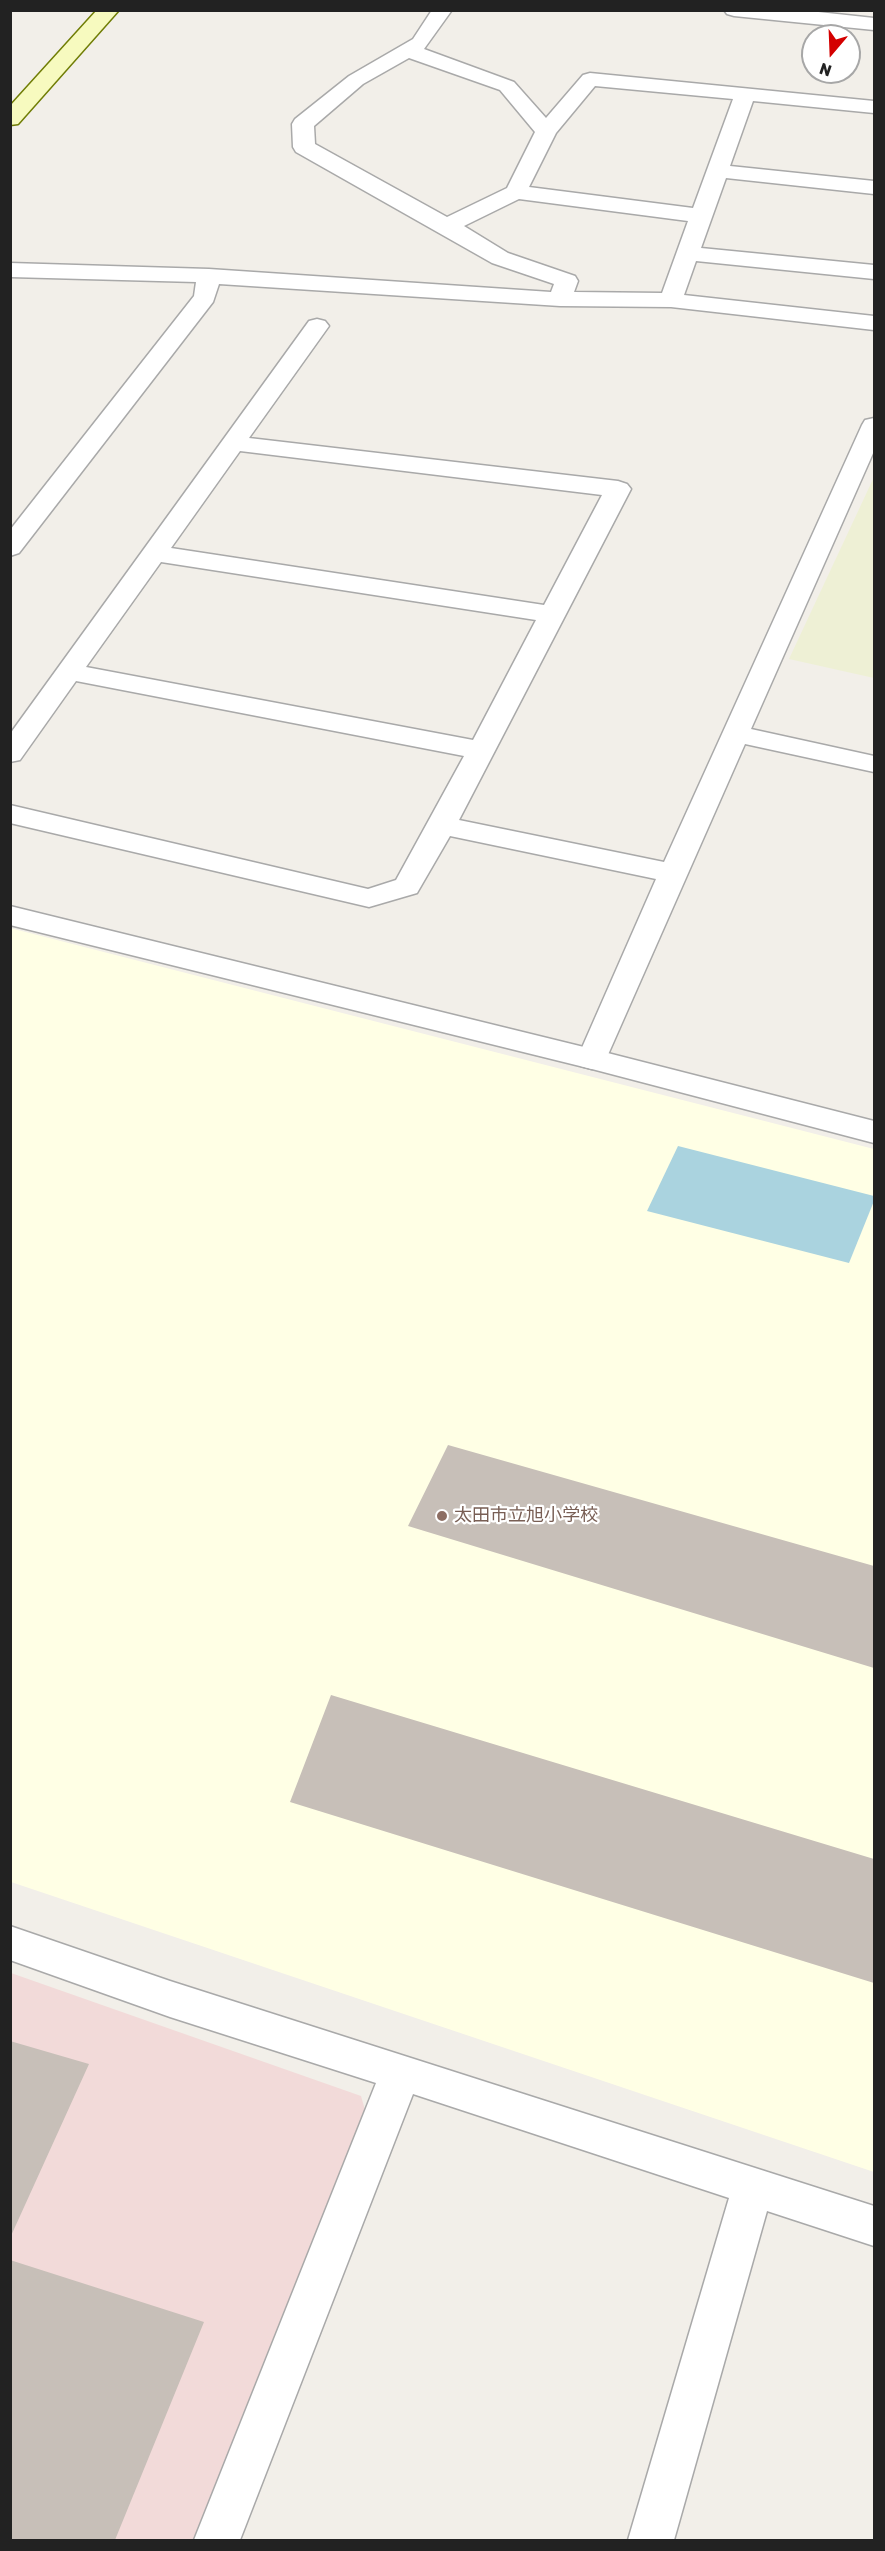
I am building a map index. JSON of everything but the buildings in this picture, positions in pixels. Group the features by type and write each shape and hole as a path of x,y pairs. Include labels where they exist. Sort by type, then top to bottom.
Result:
{"street":[{"path":"10,119 109,10"},
{"path":"442,10 420,43 356,80 303,124 304,147 500,258 567,281 560,299"},
{"path":"734,10 874,24"},
{"path":"407,50 507,86 546,131"},
{"path":"516,192 546,131 590,79 874,107"},
{"path":"671,300 745,94"},
{"path":"717,171 874,188"},
{"path":"447,226 516,192 701,216"},
{"path":"688,253 874,272"},
{"path":"10,549 205,297 209,276"},
{"path":"20,277 209,276 560,299 671,300 874,323"},
{"path":"10,754 317,326"},
{"path":"592,1059 672,873 874,425"},
{"path":"10,813 369,898 406,886 442,825 479,750 618,489 233,443"},
{"path":"154,553 552,614"},
{"path":"69,672 479,750"},
{"path":"736,734 874,764"},
{"path":"442,825 672,873"},
{"path":"10,915 592,1059 874,1132"},
{"path":"10,1943 170,1999 874,2226"},
{"path":"218,2541 401,2072"},
{"path":"651,2541 753,2187"}],"shaded area":[{"path":"874,477 874,678 789,659"},
{"name":"太田市立旭小学校","path":"10,928 874,1149 874,2172 11,1882"},
{"path":"11,1973 361,2096 367,2117 197,2540 11,2540"}],"water":[{"path":"678,1146 874,1196 849,1263 647,1211"}],"place":[{"name":"太田市立旭小学校","path":"442,1516"}]}
